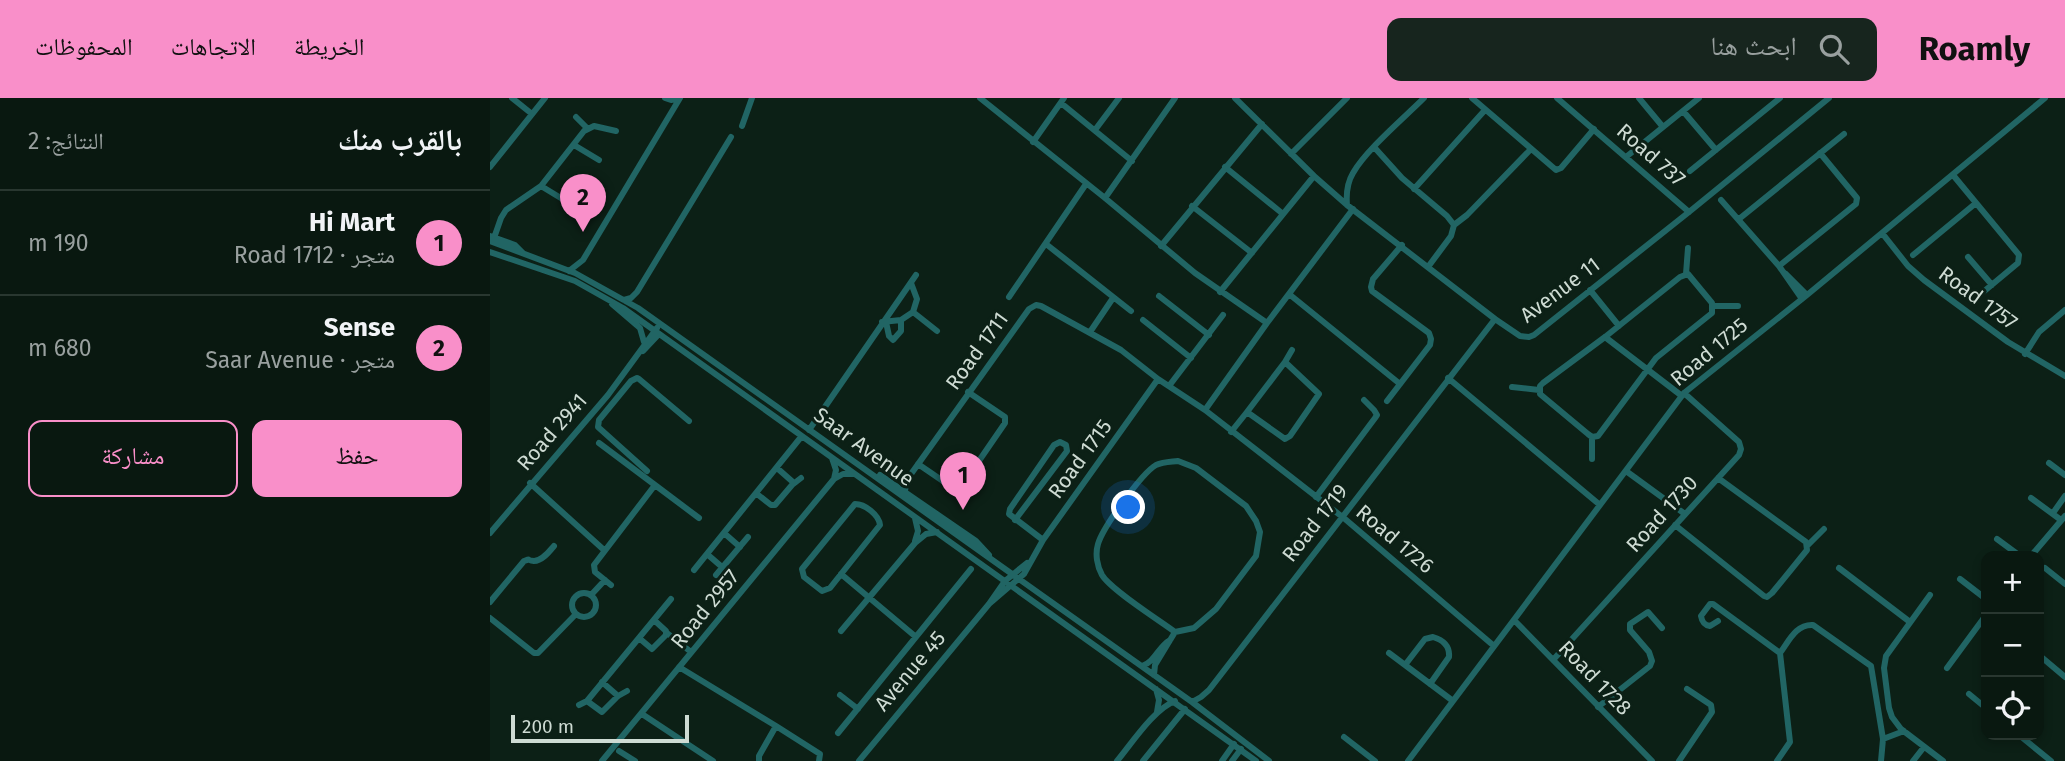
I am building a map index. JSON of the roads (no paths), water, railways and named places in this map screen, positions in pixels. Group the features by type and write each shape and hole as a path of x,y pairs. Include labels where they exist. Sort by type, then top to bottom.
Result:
{"street":[{"path":"512,98 532,114"},
{"path":"491,163 545,98"},
{"path":"665,98 679,98"},
{"path":"569,271 583,260 679,98"},
{"path":"742,126 752,98"},
{"path":"980,98 988,101 1033,142 1161,246 1220,292 1267,323"},
{"path":"1095,130 1119,98"},
{"path":"1105,198 1175,98"},
{"name":"Avenue 11","path":"1235,98 1314,176 1350,207 1520,337 1529,337 1590,290 1829,98"},
{"path":"1290,153 1348,98"},
{"path":"1205,410 1350,207 1347,187 1354,171 1374,147 1424,98"},
{"path":"1472,98 1553,169 1559,169 1594,130"},
{"name":"Road 737","path":"1557,98 1689,212"},
{"path":"1639,98 1663,127"},
{"path":"1626,157 1699,98"},
{"path":"1690,171 1780,98"},
{"name":"Road 1725","path":"1408,761 1683,394 2045,98"},
{"path":"1033,142 1063,100 1132,161"},
{"path":"1414,189 1485,110"},
{"path":"1683,111 1716,150"},
{"path":"576,117 587,128"},
{"path":"1161,246 1262,124"},
{"path":"491,239 506,210 541,186 587,128 616,131"},
{"path":"1739,219 1844,134"},
{"path":"624,300 638,292 730,137"},
{"path":"574,145 599,160"},
{"path":"1374,147 1394,171 1454,225"},
{"path":"1428,267 1451,236 1454,225 1531,149"},
{"path":"1779,266 1856,204 1857,198 1820,153"},
{"path":"1226,167 1283,214"},
{"path":"1953,175 2020,259 1976,298"},
{"path":"1220,292 1314,176"},
{"path":"1009,297 1086,184"},
{"path":"541,186 569,203"},
{"path":"1721,200 1804,297"},
{"path":"1913,255 1976,203"},
{"path":"1192,206 1252,253"},
{"name":"Road 1757","path":"1882,233 1918,276 2025,354 2065,376"},
{"name":"Saar Avenue","path":"491,239 588,279 638,308 1142,666 1269,761"},
{"path":"1046,244 1131,311"},
{"path":"1387,401 1430,345 1431,339 1429,333 1372,291 1373,279 1402,245"},
{"path":"1686,274 1689,248"},
{"name":"Saar Avenue","path":"490,252 561,276 609,299 1256,761"},
{"path":"1968,257 1992,285"},
{"path":"583,260 583,271 588,279"},
{"path":"1592,437 1601,433 1661,353 1712,313 1713,306 1693,278 1686,274"},
{"path":"1539,390 1543,383 1686,274"},
{"path":"809,430 916,275"},
{"path":"884,322 901,320 913,313 916,299 911,283"},
{"path":"1590,290 1619,326"},
{"path":"638,292 638,308"},
{"path":"1289,295 1400,384"},
{"path":"1159,296 1209,335"},
{"path":"1090,332 1114,298"},
{"path":"609,299 640,328 644,344"},
{"name":"Road 1711","path":"906,481 1032,307 1041,306 1121,350 1205,410"},
{"path":"1713,306 1738,306"},
{"path":"913,313 937,331"},
{"path":"1169,386 1223,315"},
{"path":"2025,354 2036,336 2063,315"},
{"name":"Road 1719","path":"1192,702 1209,690 1496,319"},
{"path":"884,322 893,340 901,331 901,320"},
{"path":"1143,320 1191,358"},
{"name":"Road 2941","path":"490,533 608,395 662,326"},
{"name":"Road 2941","path":"638,354 656,333"},
{"name":"Road 1730","path":"1553,660 1740,455 1741,449 1739,442 1683,394 1605,337"},
{"path":"1231,432 1292,350"},
{"path":"1247,412 1283,439 1290,436 1319,394 1285,362"},
{"path":"1448,378 1600,505"},
{"path":"647,471 598,427 599,420 631,381 637,379 689,421"},
{"name":"Road 1715","path":"1015,576 1031,559 1158,379"},
{"path":"1512,387 1539,390 1592,437"},
{"path":"918,464 956,490 961,487 1006,423 1005,417 968,392"},
{"path":"608,395 615,401"},
{"path":"1316,497 1377,415 1364,400"},
{"name":"Road 1726","path":"1205,410 1342,517 1493,646"},
{"name":"Road 2957","path":"694,570 802,437"},
{"path":"1591,459 1592,437"},
{"path":"1015,520 1067,451 1066,445 1060,442 1054,445 1010,509 1009,514 1015,520 1043,540"},
{"path":"599,443 699,518"},
{"path":"832,457 836,470 834,479"},
{"path":"1178,461 1196,468 1246,506 1260,531 1256,556 1216,609 1194,628 1175,632 1107,582 1099,568 1097,552 1107,527 1144,476 1155,466 1178,461"},
{"path":"2049,463 2065,475"},
{"path":"777,468 794,483"},
{"path":"1626,471 1685,514"},
{"path":"834,479 845,474 856,474"},
{"path":"871,474 881,476 976,541 995,562"},
{"path":"757,494 774,505 801,478"},
{"path":"1718,478 1807,546"},
{"name":"Road 2957","path":"602,761 834,479"},
{"path":"895,485 906,481 905,492"},
{"path":"530,484 604,550"},
{"path":"611,585 593,568 655,485"},
{"path":"2053,513 2065,496"},
{"path":"2031,498 2063,518 2035,551"},
{"path":"855,504 863,505 879,518 880,525 841,574 828,590 822,591 804,577 802,569 852,507 855,504"},
{"path":"915,517 918,531 915,542"},
{"path":"1675,525 1767,597 1807,546 1824,529"},
{"path":"841,631 915,542 926,534 937,532"},
{"path":"724,533 740,547"},
{"path":"716,575 748,537"},
{"path":"1997,538 2014,551"},
{"path":"490,602 524,561 536,561 554,547"},
{"path":"707,554 722,567"},
{"path":"1839,568 1910,622"},
{"path":"2045,568 2065,584"},
{"path":"838,733 971,569"},
{"path":"841,574 916,637"},
{"name":"Avenue 45","path":"859,761 1015,576"},
{"path":"1960,579 1981,595"},
{"path":"591,595 605,580"},
{"path":"490,584 498,590"},
{"path":"584,593 591,595 596,601 593,613 584,617 576,614 573,607 575,597 584,593"},
{"path":"1930,595 1884,662 1889,708 1897,724 1943,761"},
{"path":"579,705 587,701 671,599"},
{"path":"1718,621 1710,626 1702,621 1702,616 1710,604 1780,653"},
{"path":"1598,707 1652,662 1649,652 1630,630 1630,624 1648,612 1662,628"},
{"path":"490,618 511,637 538,653 576,614"},
{"path":"654,620 691,652"},
{"name":"Road 1728","path":"1514,620 1652,761"},
{"path":"1947,668 1981,622"},
{"path":"1777,761 1790,742 1780,653 1799,628 1806,625 1813,625 1871,666 1882,728 1881,761"},
{"path":"1154,676 1155,665 1175,632"},
{"path":"639,638 653,649 667,633"},
{"path":"1405,665 1425,639 1433,636 1443,642 1447,646 1449,657 1430,684"},
{"path":"1142,666 1150,662 1170,640"},
{"path":"1389,653 1453,701"},
{"path":"2044,659 2065,677"},
{"path":"679,667 820,754 819,761"},
{"path":"602,682 618,696"},
{"path":"1155,687 1160,700 1156,714"},
{"path":"1679,761 1712,712 1711,705 1687,689"},
{"name":"Road 1719","path":"1205,712 1205,700 1209,690"},
{"path":"587,701 602,712 627,691"},
{"path":"1969,694 1981,704"},
{"path":"840,695 858,709"},
{"path":"1117,761 1156,714 1175,701"},
{"path":"1143,761 1185,709"},
{"path":"642,714 713,761"},
{"path":"1882,728 1897,724"},
{"path":"759,761 759,756 776,726"},
{"path":"1883,739 1904,731"},
{"path":"1344,737 1375,761"},
{"path":"2025,740 2051,761"},
{"path":"1222,761 1234,744"},
{"path":"1913,761 1924,747"},
{"path":"1232,761 1241,750"},
{"path":"619,751 635,761"}],"place":[{"name":"Sense","path":"583,232"},
{"name":"Hi Mart","path":"963,510"}]}
